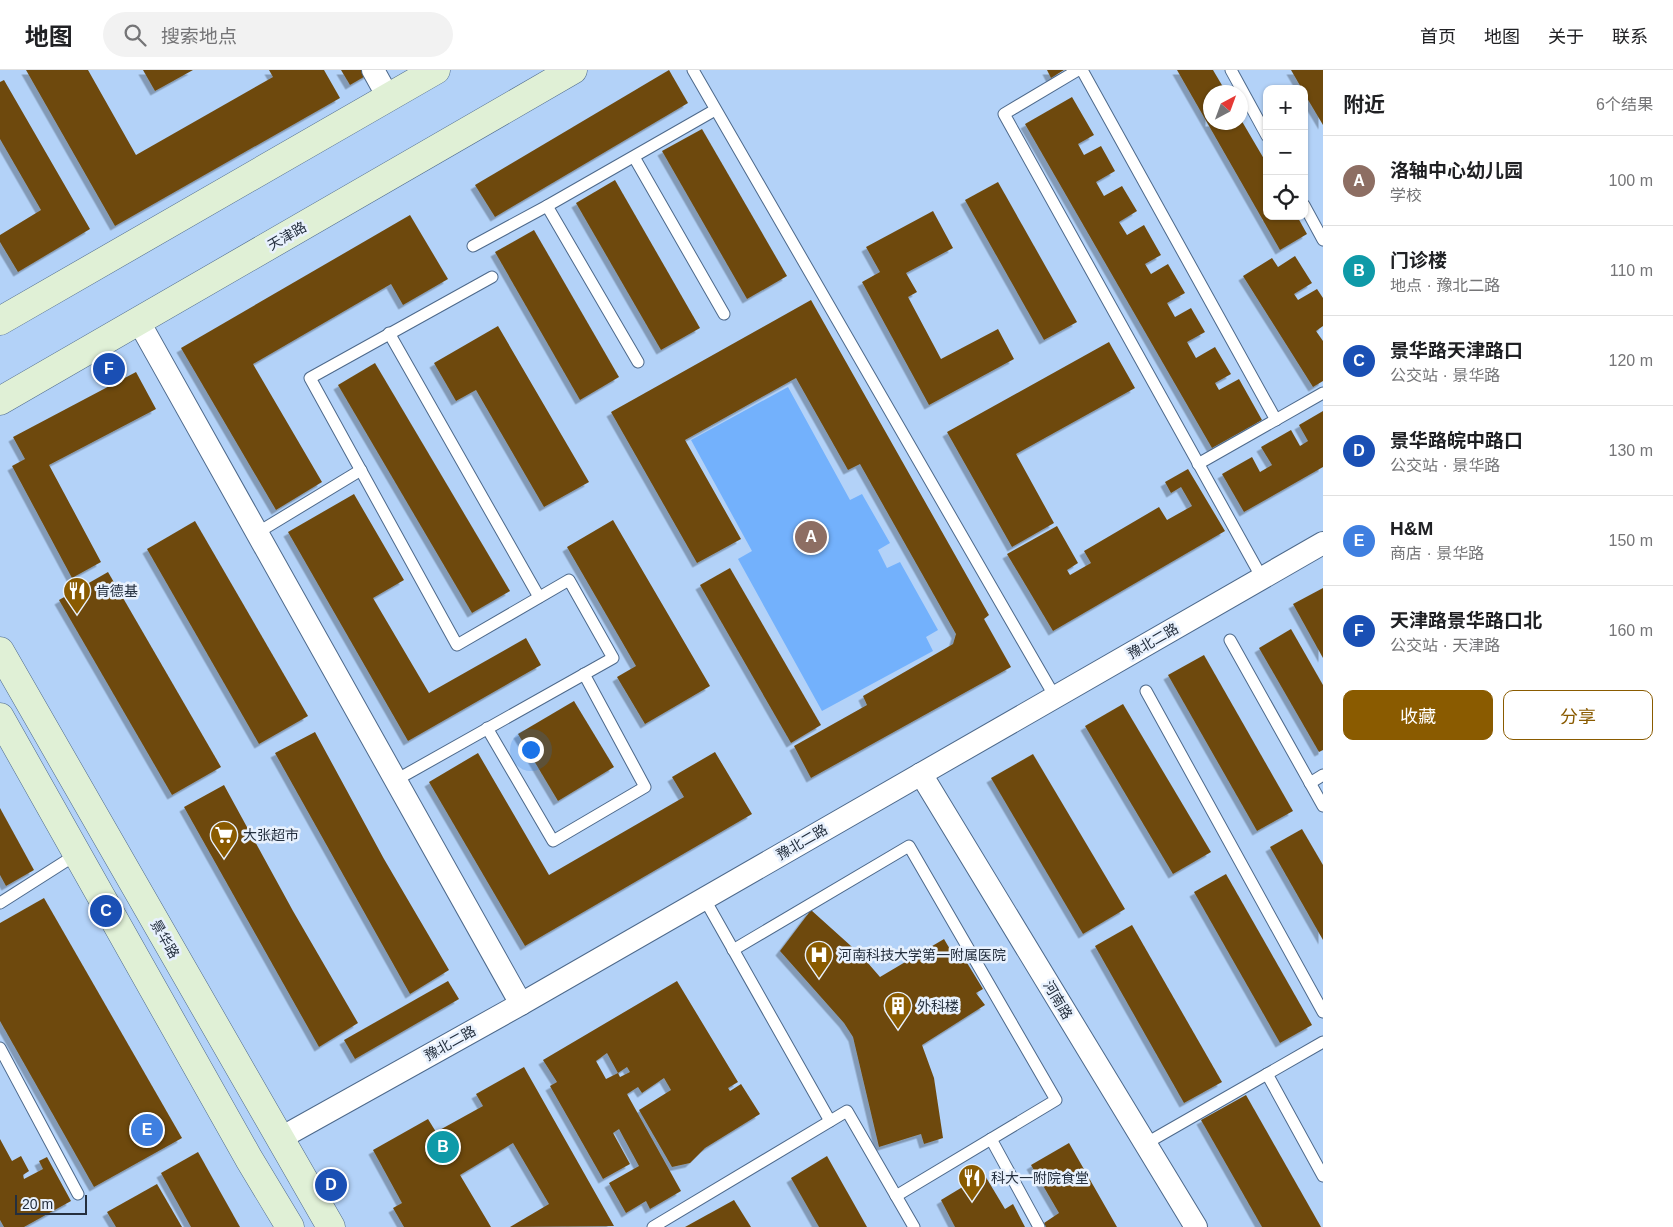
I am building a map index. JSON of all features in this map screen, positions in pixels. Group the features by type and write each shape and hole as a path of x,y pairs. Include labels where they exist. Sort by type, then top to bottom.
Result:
{"main road":[{"path":"0,320 436,70"},
{"name":"天津路","path":"0,401 573,70"},
{"name":"景华路","path":"0,651 331,1227"},
{"path":"0,717 249,1159 290,1227"}],"street":[{"path":"373,70 388,97"},
{"path":"139,322 521,1004"},
{"name":"豫北二路","path":"279,1139 521,1004 1323,543"},
{"name":"河南路","path":"921,774 1196,1227"}],"lane":[{"path":"693,70 1055,697"},
{"path":"1262,578 1004,114 1080,70 1276,420"},
{"path":"1231,70 1264,130"},
{"path":"473,246 715,110"},
{"path":"634,157 724,314"},
{"path":"547,206 638,362"},
{"path":"1308,212 1323,240"},
{"path":"396,780 613,658 569,580 456,645 310,378 492,278"},
{"path":"390,333 539,597"},
{"path":"1198,464 1323,393"},
{"path":"257,533 361,470"},
{"path":"1230,640 1323,806"},
{"path":"487,728 554,840 645,787 584,674"},
{"path":"1146,691 1323,1012"},
{"path":"1310,783 1323,775"},
{"path":"733,950 909,846 1056,1100 896,1196"},
{"path":"0,902 78,854"},
{"path":"704,898 830,1121"},
{"path":"1145,1144 1323,1042"},
{"path":"0,1048 78,1194"},
{"path":"1267,1074 1323,1176"},
{"path":"653,1227 847,1111 914,1227"},
{"path":"991,1139 1039,1227"}],"shaded area":[{"path":"788,387 850,500 862,494 890,543 878,550 887,568 900,562 938,630 926,637 933,651 822,711 738,559 752,551 691,440"}],"building":[{"path":"26,70 88,70 136,155 273,77 269,70 324,70 340,98 115,226"},
{"path":"143,70 193,70 155,91"},
{"path":"341,70 367,70 369,74 350,85"},
{"path":"669,70 688,103 495,217 475,185"},
{"path":"1047,70 1064,70 1051,78"},
{"path":"1177,70 1213,70 1222,85 1203,85 1203,115"},
{"path":"1291,70 1323,70 1323,125 1308,100 1308,85 1300,85"},
{"path":"4,80 90,229 18,272 0,242 0,235 41,210 0,139 0,82"},
{"path":"1072,97 1094,135 1078,144 1084,155 1101,146 1115,171 1096,182 1104,196 1122,186 1137,211 1119,222 1127,235 1144,225 1161,255 1145,264 1151,274 1168,264 1185,293 1167,303 1175,317 1191,308 1205,332 1187,342 1196,358 1215,347 1231,374 1215,383 1219,390 1239,379 1262,420 1212,448 1025,124"},
{"path":"702,129 787,276 747,299 662,151"},
{"path":"1211,130 1247,130 1263,157 1263,220 1299,220 1307,234 1280,250"},
{"path":"615,180 700,328 661,350 576,203"},
{"path":"998,182 1077,322 1044,340 965,200"},
{"path":"933,211 953,248 906,273 917,292 908,297 941,359 998,329 1014,359 929,405 862,282 880,272 866,247"},
{"path":"410,215 448,279 403,305 391,284 253,364 322,482 276,510 181,348"},
{"path":"534,230 619,377 580,400 495,252"},
{"path":"1295,256 1312,283 1294,294 1298,300 1317,289 1323,298 1323,326 1316,331 1323,341 1323,381 1313,387 1243,276 1272,258 1278,267"},
{"path":"811,300 989,615 984,619 1011,667 811,778 794,746 867,705 863,696 953,644 956,634 860,464 848,470 796,378 685,440 741,539 697,563 611,412"},
{"path":"498,326 589,482 544,507 476,390 456,401 434,363"},
{"path":"1109,342 1135,388 1016,454 1054,523 1012,547 947,432"},
{"path":"375,363 510,591 472,613 338,385"},
{"path":"136,372 156,409 49,465 101,562 72,578 12,466 25,459 13,437"},
{"path":"1323,411 1323,467 1244,512 1222,474 1252,457 1260,472 1272,465 1261,447 1291,430 1300,446 1308,441 1299,425"},
{"path":"1188,469 1225,531 1053,631 1007,554 1057,526 1078,563 1067,570 1070,575 1091,563 1084,551 1159,507 1167,520 1192,506 1181,487 1171,493 1165,482"},
{"path":"354,494 404,580 373,598 429,693 526,638 541,665 408,741 288,532"},
{"path":"613,520 710,686 645,724 617,677 636,666 567,547"},
{"path":"195,521 308,716 259,744 147,549"},
{"path":"730,568 821,725 791,743 700,585"},
{"path":"108,572 221,767 172,795 59,600"},
{"path":"1323,588 1323,658 1293,604"},
{"path":"1291,629 1323,685 1323,750 1319,752 1259,648"},
{"path":"1204,655 1293,811 1257,831 1168,675"},
{"path":"574,701 614,767 558,801 518,734"},
{"path":"1123,704 1211,852 1173,874 1085,726"},
{"path":"315,732 384,859 449,970 410,994 275,753"},
{"path":"715,752 752,814 525,946 429,782 478,753 549,875 684,797 672,777"},
{"path":"1033,754 1125,909 1083,934 991,778"},
{"path":"224,785 293,911 358,1023 319,1047 184,807"},
{"path":"0,808 34,870 6,886 0,875"},
{"path":"1302,829 1323,865 1323,940 1270,847"},
{"path":"1226,874 1312,1025 1280,1043 1194,892"},
{"path":"44,898 182,1138 94,1187 0,1021 0,923"},
{"name":"外科楼","path":"811,910 861,955 880,977 944,939 954,956 961,953 983,989 976,993 985,1005 922,1045 934,1078 943,1138 924,1144 921,1134 879,1147 853,1037 844,1023 780,951"},
{"path":"1132,925 1222,1082 1184,1103 1095,946"},
{"path":"448,981 459,999 355,1059 344,1040"},
{"path":"677,981 738,1082 728,1088 730,1091 741,1084 760,1114 705,1148 690,1163 672,1167 639,1110 671,1090 664,1078 642,1093 638,1087 627,1094 681,1191 650,1209 646,1201 626,1213 609,1183 639,1166 619,1129 613,1133 630,1164 603,1179 550,1086 557,1082 543,1060","holes":["607,1053 618,1073 606,1079 596,1061","627,1067 630,1072 620,1077 618,1073"]},
{"path":"524,1067 614,1226 510,1227 549,1204 513,1143 460,1175 491,1227 404,1227 393,1208 402,1203 373,1150 428,1119 436,1132 483,1106 476,1094"},
{"path":"1246,1095 1321,1227 1262,1227 1201,1120"},
{"path":"0,1139 12,1161 21,1156 29,1171 23,1175 24,1179 43,1169 39,1161 47,1157 71,1201 24,1227 4,1227 0,1220"},
{"path":"1069,1143 1117,1227 1046,1227 1044,1223 1059,1213 1031,1165"},
{"path":"198,1152 240,1227 191,1227 161,1173"},
{"path":"827,1156 867,1227 819,1227 791,1178"},
{"name":"科大一附院食堂","path":"984,1174 1005,1209 1013,1204 1025,1227 955,1227 941,1200"},
{"path":"157,1184 182,1227 116,1227 107,1212"},
{"path":"734,1200 751,1227 685,1227"}],"place":[{"name":"天津路景华路口北","path":"109,369"},
{"name":"洛轴中心幼儿园","path":"811,537"},
{"name":"肯德基","path":"77,615"},
{"name":"大张超市","path":"224,859"},
{"name":"景华路天津路口","path":"106,911"},
{"name":"河南科技大学第一附属医院","path":"819,979"},
{"name":"外科楼","path":"898,1030"},
{"name":"H&M","path":"147,1130"},
{"name":"门诊楼","path":"443,1147"},
{"name":"景华路皖中路口","path":"331,1185"},
{"name":"科大一附院食堂","path":"972,1202"}]}
